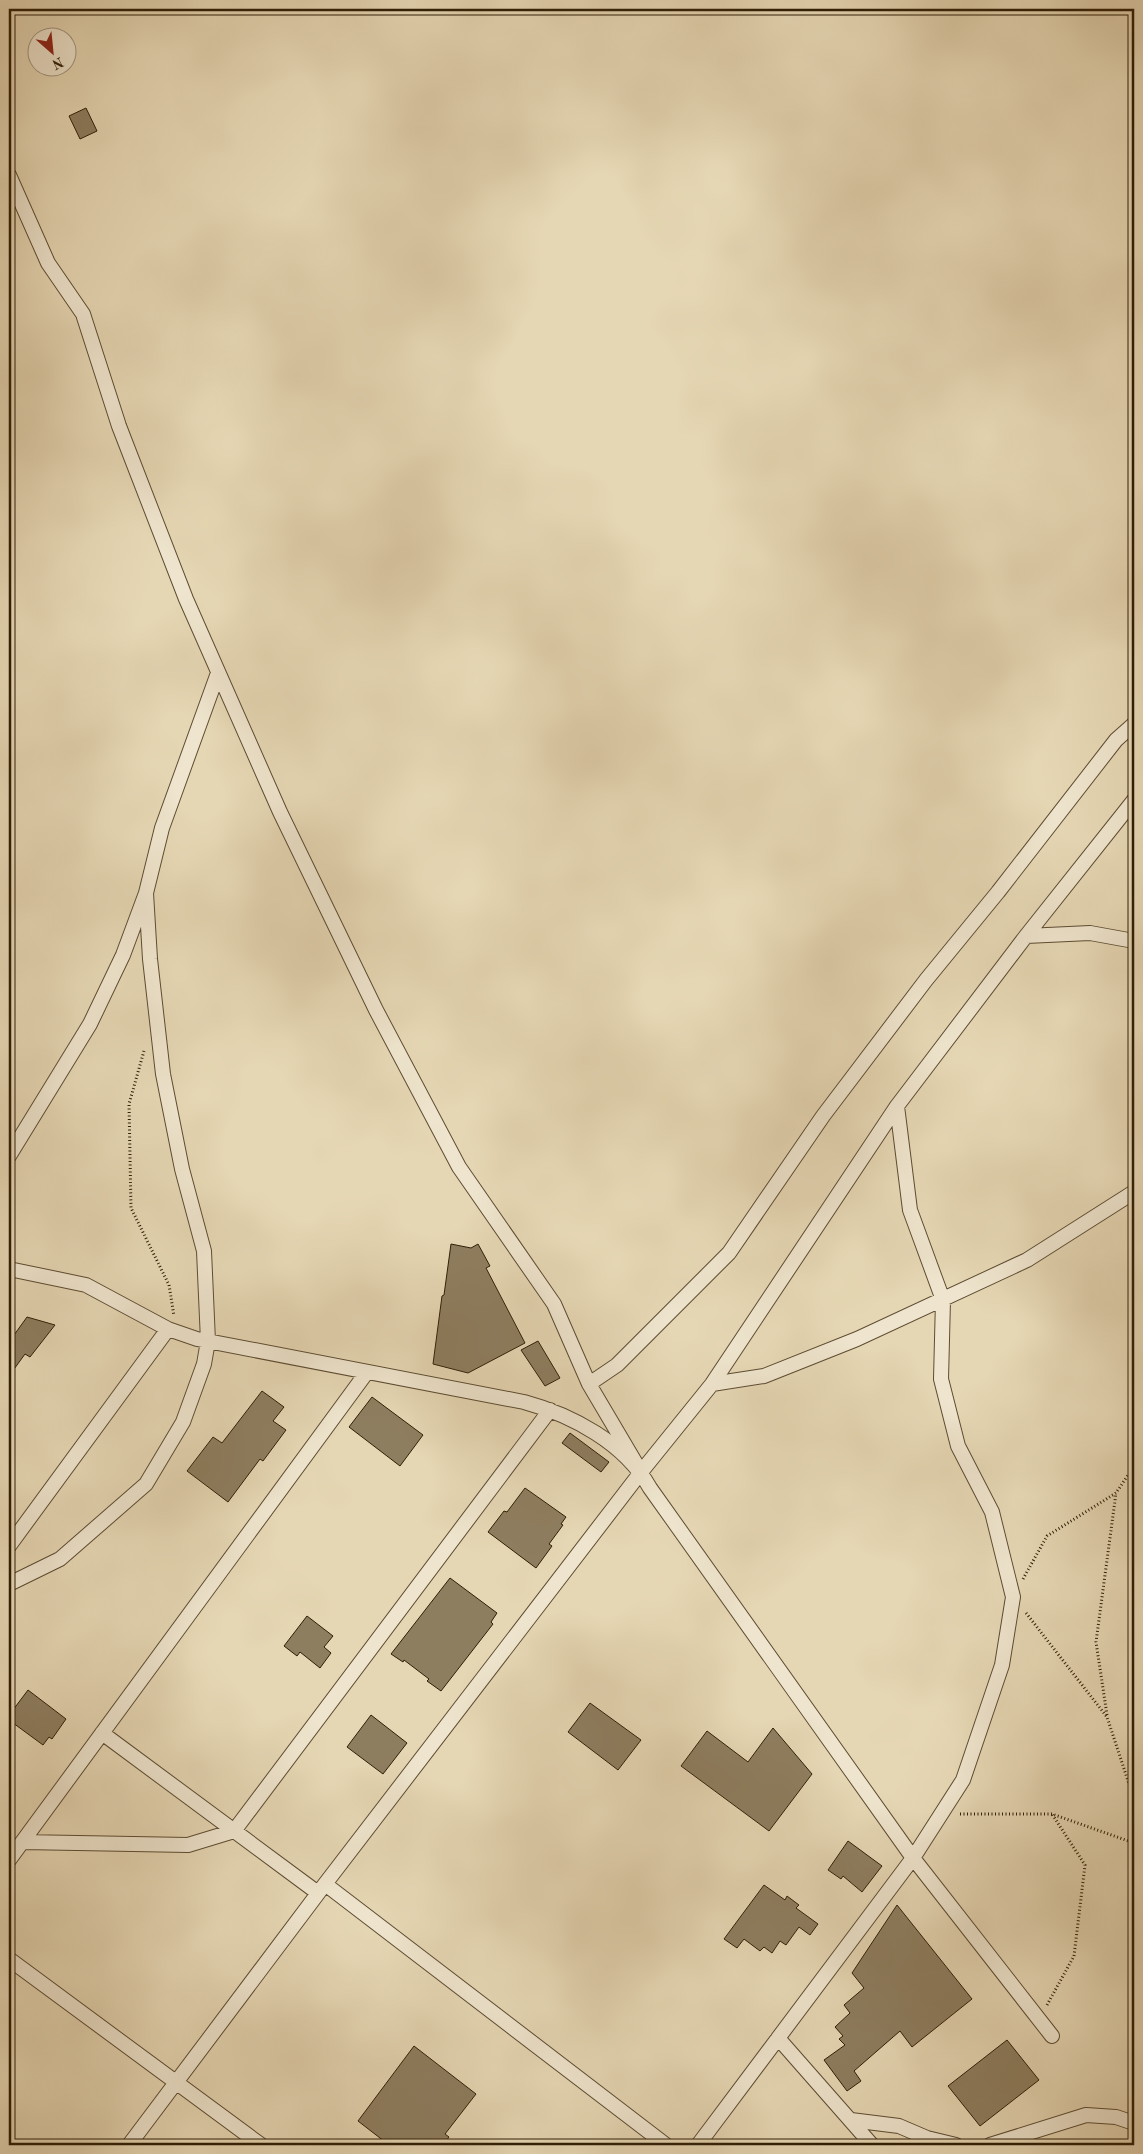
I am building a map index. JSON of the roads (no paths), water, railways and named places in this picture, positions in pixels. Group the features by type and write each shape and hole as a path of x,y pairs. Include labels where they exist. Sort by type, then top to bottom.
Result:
{"street":[{"path":"9,175 48,263 84,314 119,426 142,488 186,599 280,812 376,1010 460,1167 554,1304 588,1384 650,1488 913,1858 1052,2036"},
{"path":"9,1156 90,1024 123,955 146,893 162,828 218,673"},
{"path":"588,1384 617,1366 729,1253 823,1116 926,980 998,892 1116,740 1134,724"},
{"path":"129,2145 641,1472 712,1384 897,1106 1026,936 1134,800"},
{"path":"9,1584 60,1559 146,1484 183,1422 204,1364 208,1341 204,1251 182,1169 163,1074 150,959 146,893"},
{"path":"1026,936 1090,932 1134,941"},
{"path":"698,2145 913,1858 942,1814 963,1780 1002,1665 1013,1597 992,1512 958,1446 941,1379 942,1300 910,1210 897,1106"},
{"path":"712,1384 764,1376 857,1339 1026,1260 1134,1192"},
{"path":"9,1269 86,1285 173,1331 208,1341 524,1402 550,1410 581,1424 598,1435 641,1472"},
{"path":"9,1546 173,1331"},
{"path":"9,1860 367,1372"},
{"path":"22,1842 188,1845 234,1831 550,1410"},
{"path":"102,1734 234,1831 322,1889 666,2145"},
{"path":"9,1959 175,2084 261,2145"},
{"path":"778,2038 872,2145"},
{"path":"990,2145 1086,2115 1116,2117 1134,2123"},
{"path":"851,2120 899,2126 927,2138 956,2145"}]}
